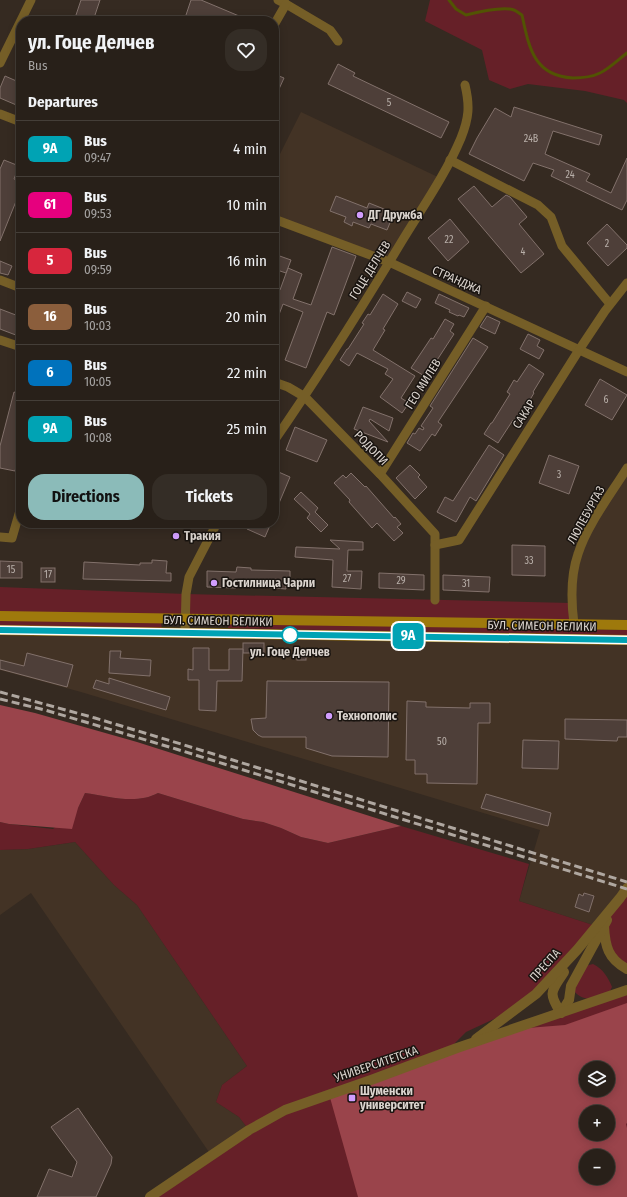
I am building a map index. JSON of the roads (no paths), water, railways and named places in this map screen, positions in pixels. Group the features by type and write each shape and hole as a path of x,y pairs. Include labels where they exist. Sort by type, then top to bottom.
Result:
{"main road":[{"name":"БУЛ. СИМЕОН ВЕЛИКИ","path":"0,616 627,625"},
{"name":"БУЛ. СИМЕОН ВЕЛИКИ","path":"0,630 627,640"}],"street":[{"path":"23,16 31,0"},
{"path":"277,16 282,2 330,30 338,41"},
{"path":"0,63 16,30"},
{"name":"ГОЦЕ ДЕЛЧЕВ","path":"279,434 305,397 450,160 461,138 469,111 469,100 465,85"},
{"path":"0,114 16,120"},
{"path":"450,160 538,205 551,217 562,246 610,304"},
{"name":"СТРАНДЖА","path":"279,220 389,262 627,372"},
{"path":"0,280 16,286"},
{"name":"САКАР","path":"435,545 459,540 579,350 610,304 627,283"},
{"name":"ГЕО МИЛЕВ","path":"380,474 486,306"},
{"path":"0,340 16,346"},
{"name":"РОДОПИ","path":"279,384 288,387 305,397 380,474 435,534 435,600"},
{"name":"ЛЮЛЕБУРГАЗ","path":"574,624 571,603 573,574 577,554 586,534 627,468"},
{"path":"0,537 12,538 16,524"},
{"path":"185,633 184,619 188,578 215,528"},
{"name":"ПРЕСПА","path":"468,1045 536,994 600,926 627,888"},
{"path":"600,926 611,957 627,969"},
{"path":"577,950 552,991 552,1001 561,1013 569,1000 571,986 600,926"},
{"name":"УНИВЕРСИТЕТСКА","path":"150,1197 249,1130 285,1110 627,990"}],"waterway":[{"path":"449,0 456,9 466,15 497,9 514,10 522,15 527,38 536,58 542,66 550,72 560,76 576,78 597,74 607,69 627,53"}],"railway":[{"path":"0,692 95,718 181,744 627,882"},
{"path":"0,699 45,710 176,749 627,889"}],"place":[{"name":"ДГ Дружба","path":"360,215"},
{"name":"Тракия","path":"176,536"},
{"name":"Гостилница Чарли","path":"214,583"},
{"name":"ул. Гоце Делчев","path":"290,635"},
{"name":"Технополис","path":"329,716"},
{"name":"Шуменски университет","path":"352,1098"}]}
